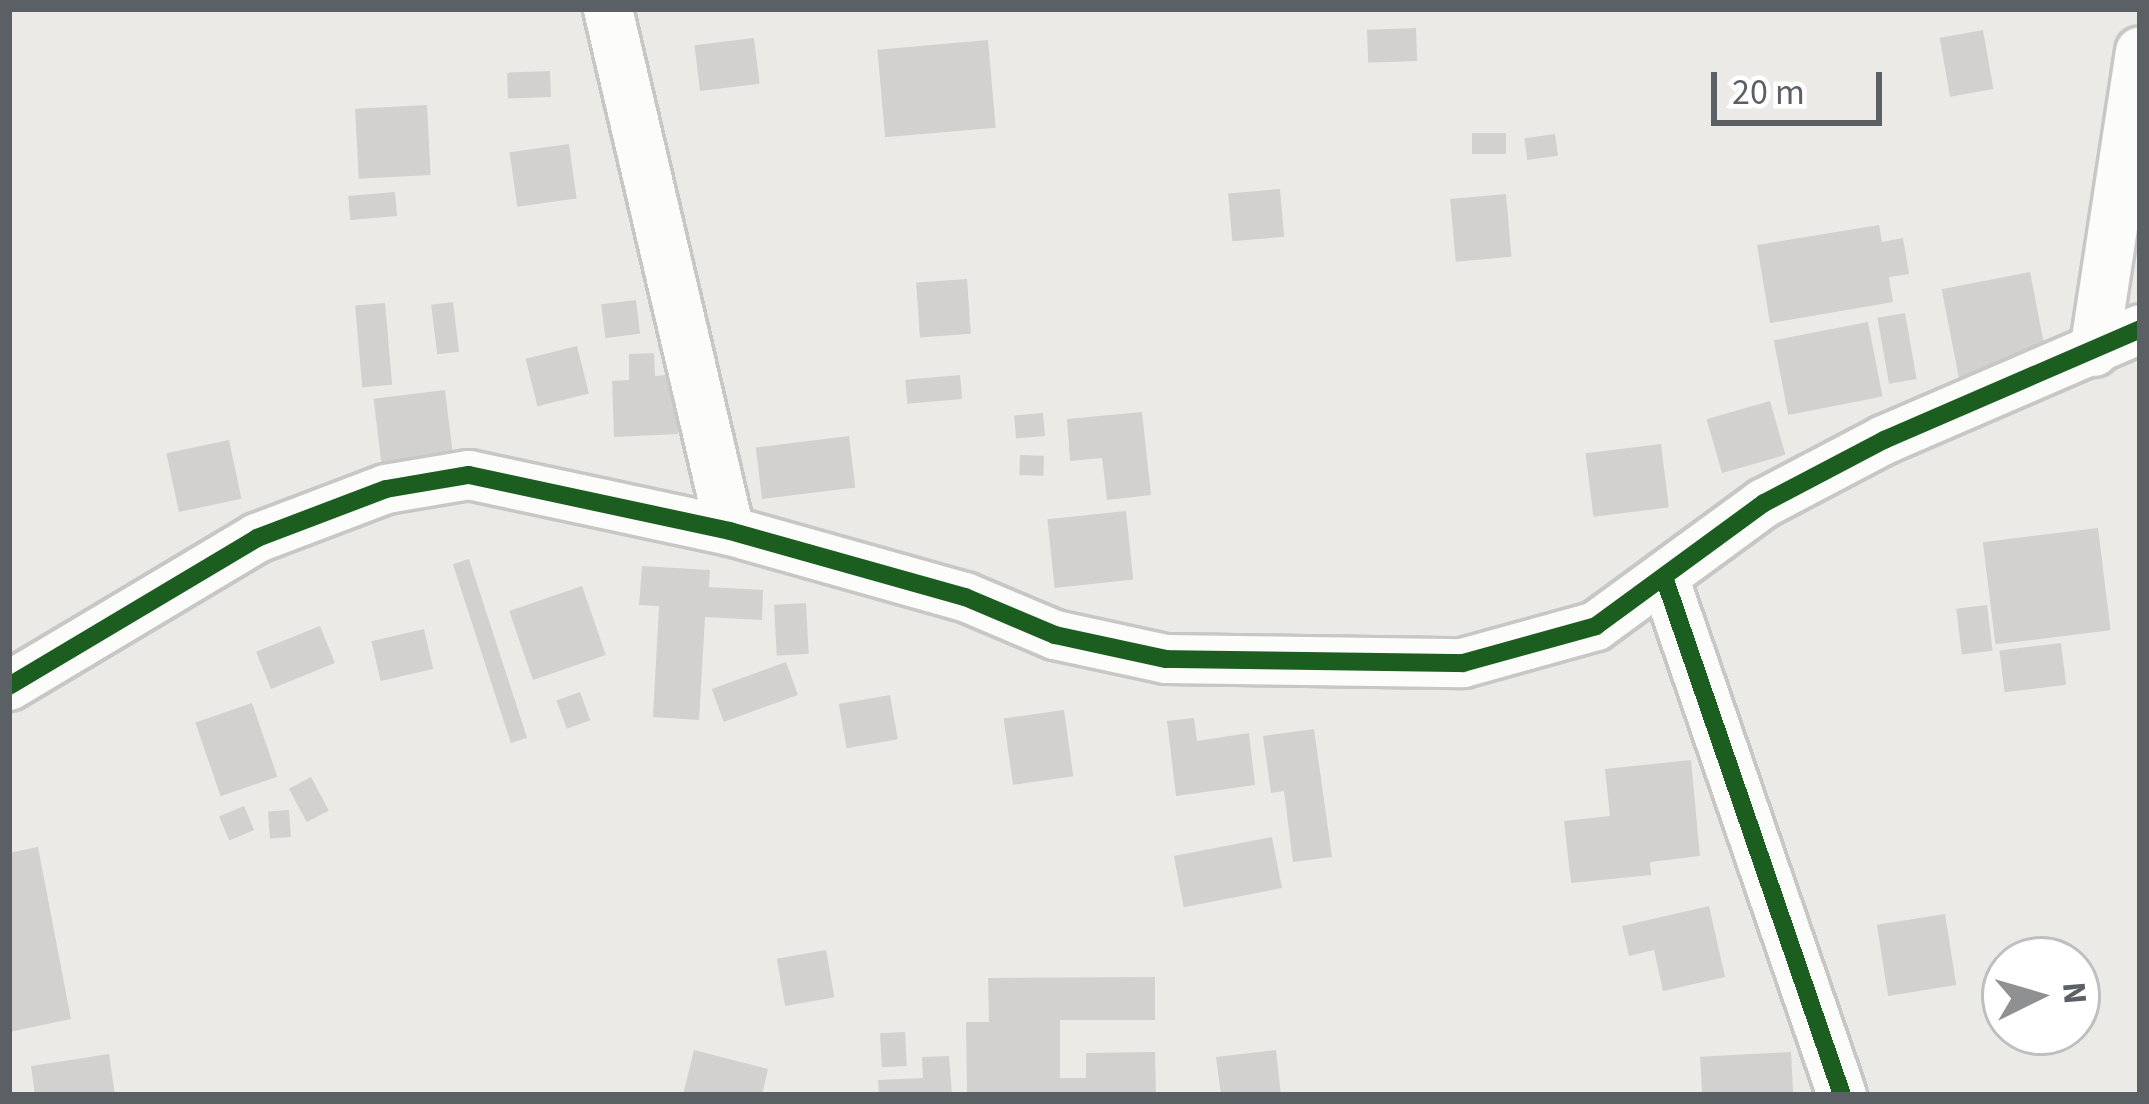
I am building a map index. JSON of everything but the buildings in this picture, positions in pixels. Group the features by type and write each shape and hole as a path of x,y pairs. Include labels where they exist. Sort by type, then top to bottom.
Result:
{"street":[{"path":"608,9 730,531"},
{"path":"2094,352 2140,52"},
{"path":"9,686 257,538 386,489 470,475 730,531 964,597 1055,635 1166,659 1249,665 1463,663 1596,626 1666,580 1764,503 1884,440 2140,329"},
{"path":"1666,580 1842,1095"}],"cycle path":[{"path":"9,686 257,538 386,489 469,475 730,531 965,597 1055,635 1166,659 1463,663 1596,626 1764,503 1884,440 2140,329"},
{"path":"1665,580 1842,1095"}]}
